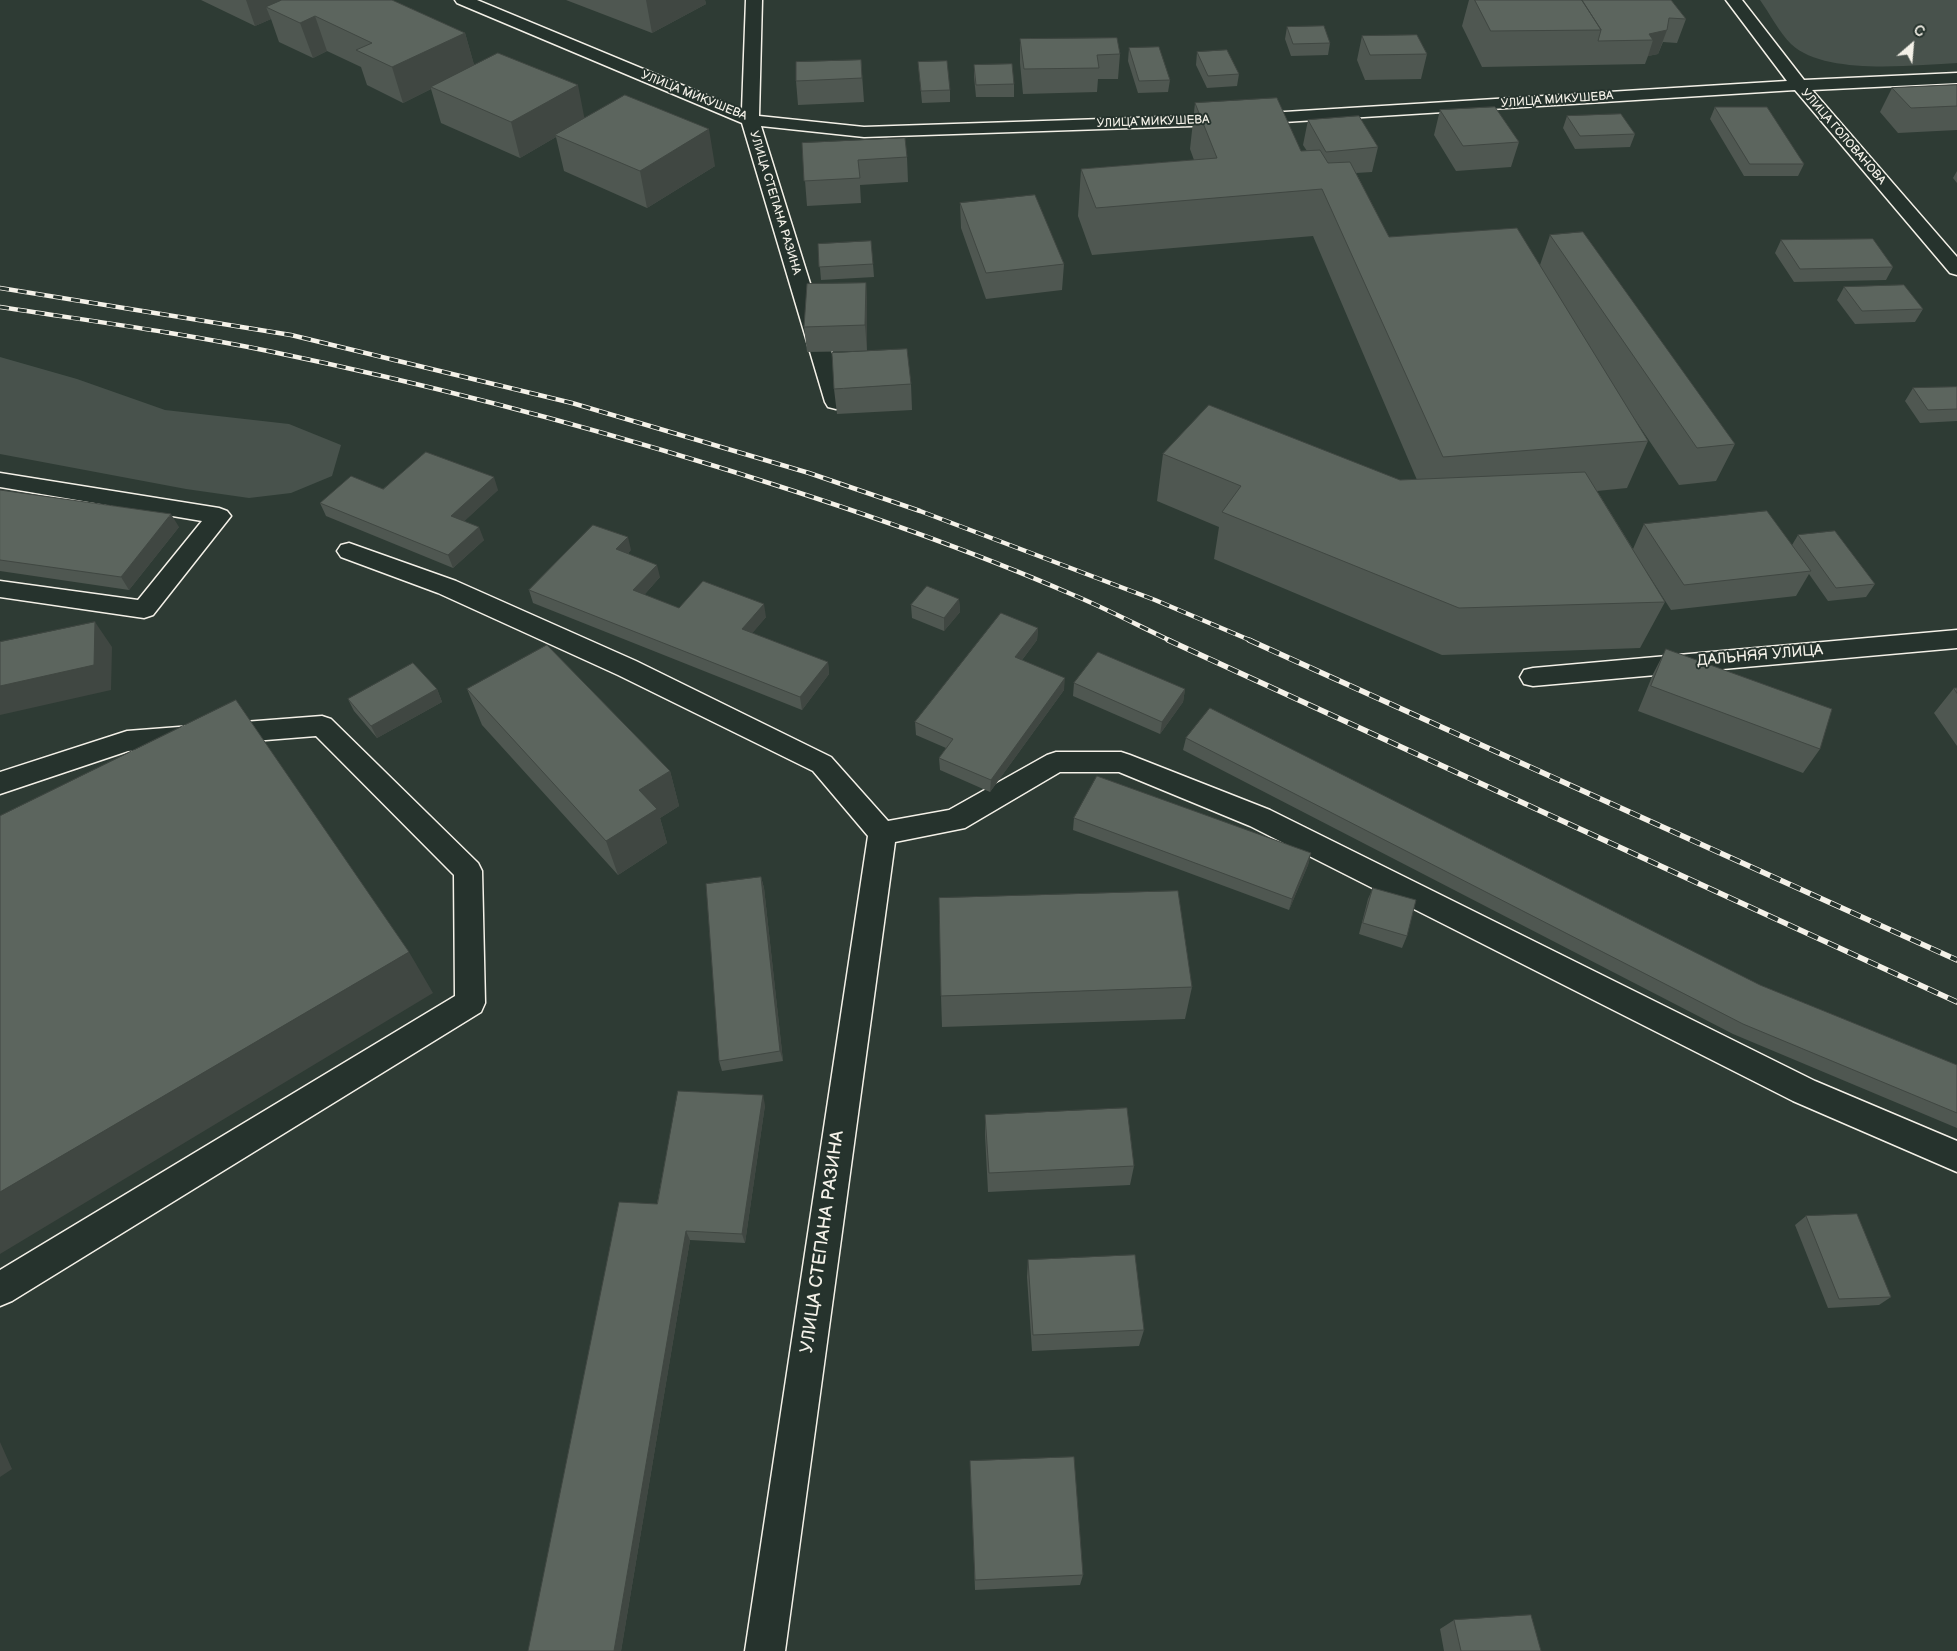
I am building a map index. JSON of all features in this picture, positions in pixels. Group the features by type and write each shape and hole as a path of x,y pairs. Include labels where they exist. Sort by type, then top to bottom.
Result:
{"street":[{"name":"УЛИЦА МИКУШЕВА","path":"462,0 750,120 864,132 1252,119 1799,85 1957,78"},
{"name":"УЛИЦА СТЕПАНА РАЗИНА","path":"754,0 750,120 836,402"},
{"name":"УЛИЦА ГОЛОВАНОВА","path":"1734,0 1799,85 1957,269"},
{"path":"0,480 219,516 144,609 0,589"},
{"path":"350,551 447,587 609,660 822,764 882,834 955,820 1056,762 1121,762 1260,818 1804,1091 1957,1157"},
{"name":"ДАЛЬНЯЯ УЛИЦА","path":"1533,677 1957,639"},
{"path":"0,783 127,741 322,726 468,871 470,1002 0,1289"},
{"name":"УЛИЦА СТЕПАНА РАЗИНА","path":"765,1651 882,834"}],"shaded area":[{"path":"1760,0 1957,0 1957,63 1870,66 1847,65 1825,61 1806,54 1791,44"},
{"path":"0,357 77,379 165,410 289,424 341,445 332,476 291,493 249,498 186,489 0,454"}],"building":[{"path":"282,0 392,0 465,33 392,67 356,50 372,43 315,16 300,23 266,7"},
{"path":"1475,0 1582,0 1601,30 1491,31"},
{"path":"1582,0 1671,0 1686,19 1669,18 1667,30 1649,34 1653,40 1598,41 1601,30"},
{"path":"1324,26 1330,43 1293,44 1287,27"},
{"path":"1417,35 1427,54 1370,55 1362,36"},
{"path":"1117,38 1120,54 1097,55 1099,68 1024,69 1020,39"},
{"path":"1159,47 1170,80 1139,81 1129,48"},
{"path":"1227,50 1239,74 1208,76 1197,52"},
{"path":"498,53 578,85 511,122 431,87"},
{"path":"861,60 862,78 796,81 796,62"},
{"path":"947,61 950,90 921,91 918,62"},
{"path":"1012,64 1014,84 976,85 974,65"},
{"path":"1957,85 1957,106 1911,108 1892,88"},
{"path":"625,95 709,129 640,171 555,135"},
{"path":"1277,98 1301,151 1320,150 1328,163 1350,162 1389,237 1517,228 1648,441 1443,457 1322,189 1096,208 1081,169 1217,158 1195,103"},
{"path":"1495,107 1519,142 1463,146 1440,110"},
{"path":"1715,107 1767,107 1804,164 1750,164"},
{"path":"1621,114 1635,134 1580,136 1567,116"},
{"path":"1359,116 1378,147 1326,152 1308,120"},
{"path":"905,138 907,157 858,160 860,178 804,181 802,143"},
{"path":"1035,195 1064,264 986,273 960,203"},
{"path":"1583,232 1735,444 1697,448 1550,235"},
{"path":"1873,239 1893,267 1800,269 1781,240"},
{"path":"871,241 873,264 819,267 818,244"},
{"path":"866,283 865,325 804,327 807,284"},
{"path":"1904,285 1923,309 1862,311 1844,287"},
{"path":"907,349 911,384 834,389 832,353"},
{"path":"1957,387 1957,409 1928,410 1913,388"},
{"path":"1209,405 1400,480 1585,472 1665,602 1459,608 1222,512 1241,486 1163,454"},
{"path":"426,452 494,477 451,516 479,527 448,555 320,503 351,476 383,489"},
{"path":"0,490 171,514 121,577 0,560"},
{"path":"1767,511 1811,571 1684,585 1644,524"},
{"path":"593,525 628,537 616,549 657,565 633,590 679,608 703,581 764,604 742,629 828,662 800,697 529,590"},
{"path":"1835,531 1875,584 1836,588 1798,535"},
{"path":"927,586 959,599 944,618 911,605"},
{"path":"1001,613 1038,628 1015,657 1065,678 991,780 939,758 953,739 915,722"},
{"path":"95,622 94,665 0,686 0,642"},
{"path":"547,645 670,771 639,790 657,809 606,841 467,689"},
{"path":"1666,649 1832,709 1820,749 1651,686"},
{"path":"1098,652 1185,689 1162,722 1074,683"},
{"path":"413,663 437,689 371,726 348,699"},
{"path":"236,700 409,952 0,1192 0,816"},
{"path":"1210,708 1760,985 1957,1065 1957,1113 1743,1024 1186,738"},
{"path":"1097,776 1311,853 1292,899 1074,818"},
{"path":"761,877 780,1051 719,1061 706,884"},
{"path":"1373,888 1416,900 1407,936 1363,923"},
{"path":"1178,891 1192,987 941,996 939,898"},
{"path":"678,1091 763,1095 742,1234 686,1231 614,1651 528,1651 619,1202 657,1204"},
{"path":"1127,1108 1134,1166 989,1173 985,1115"},
{"path":"1857,1214 1891,1297 1839,1299 1806,1216"},
{"path":"1135,1255 1144,1330 1033,1335 1028,1260"},
{"path":"1074,1457 1083,1575 975,1580 970,1461"},
{"path":"1531,1615 1541,1651 1461,1651 1454,1620"}],"railway":[{"path":"0,288 291,335 572,403 809,473 920,511 1155,600 1252,641"},
{"path":"0,307 171,333 273,352 441,390 608,434 808,495 984,558 1084,599 1171,641"},
{"path":"1168,640 1957,1002"},
{"path":"1249,640 1957,960"}]}
